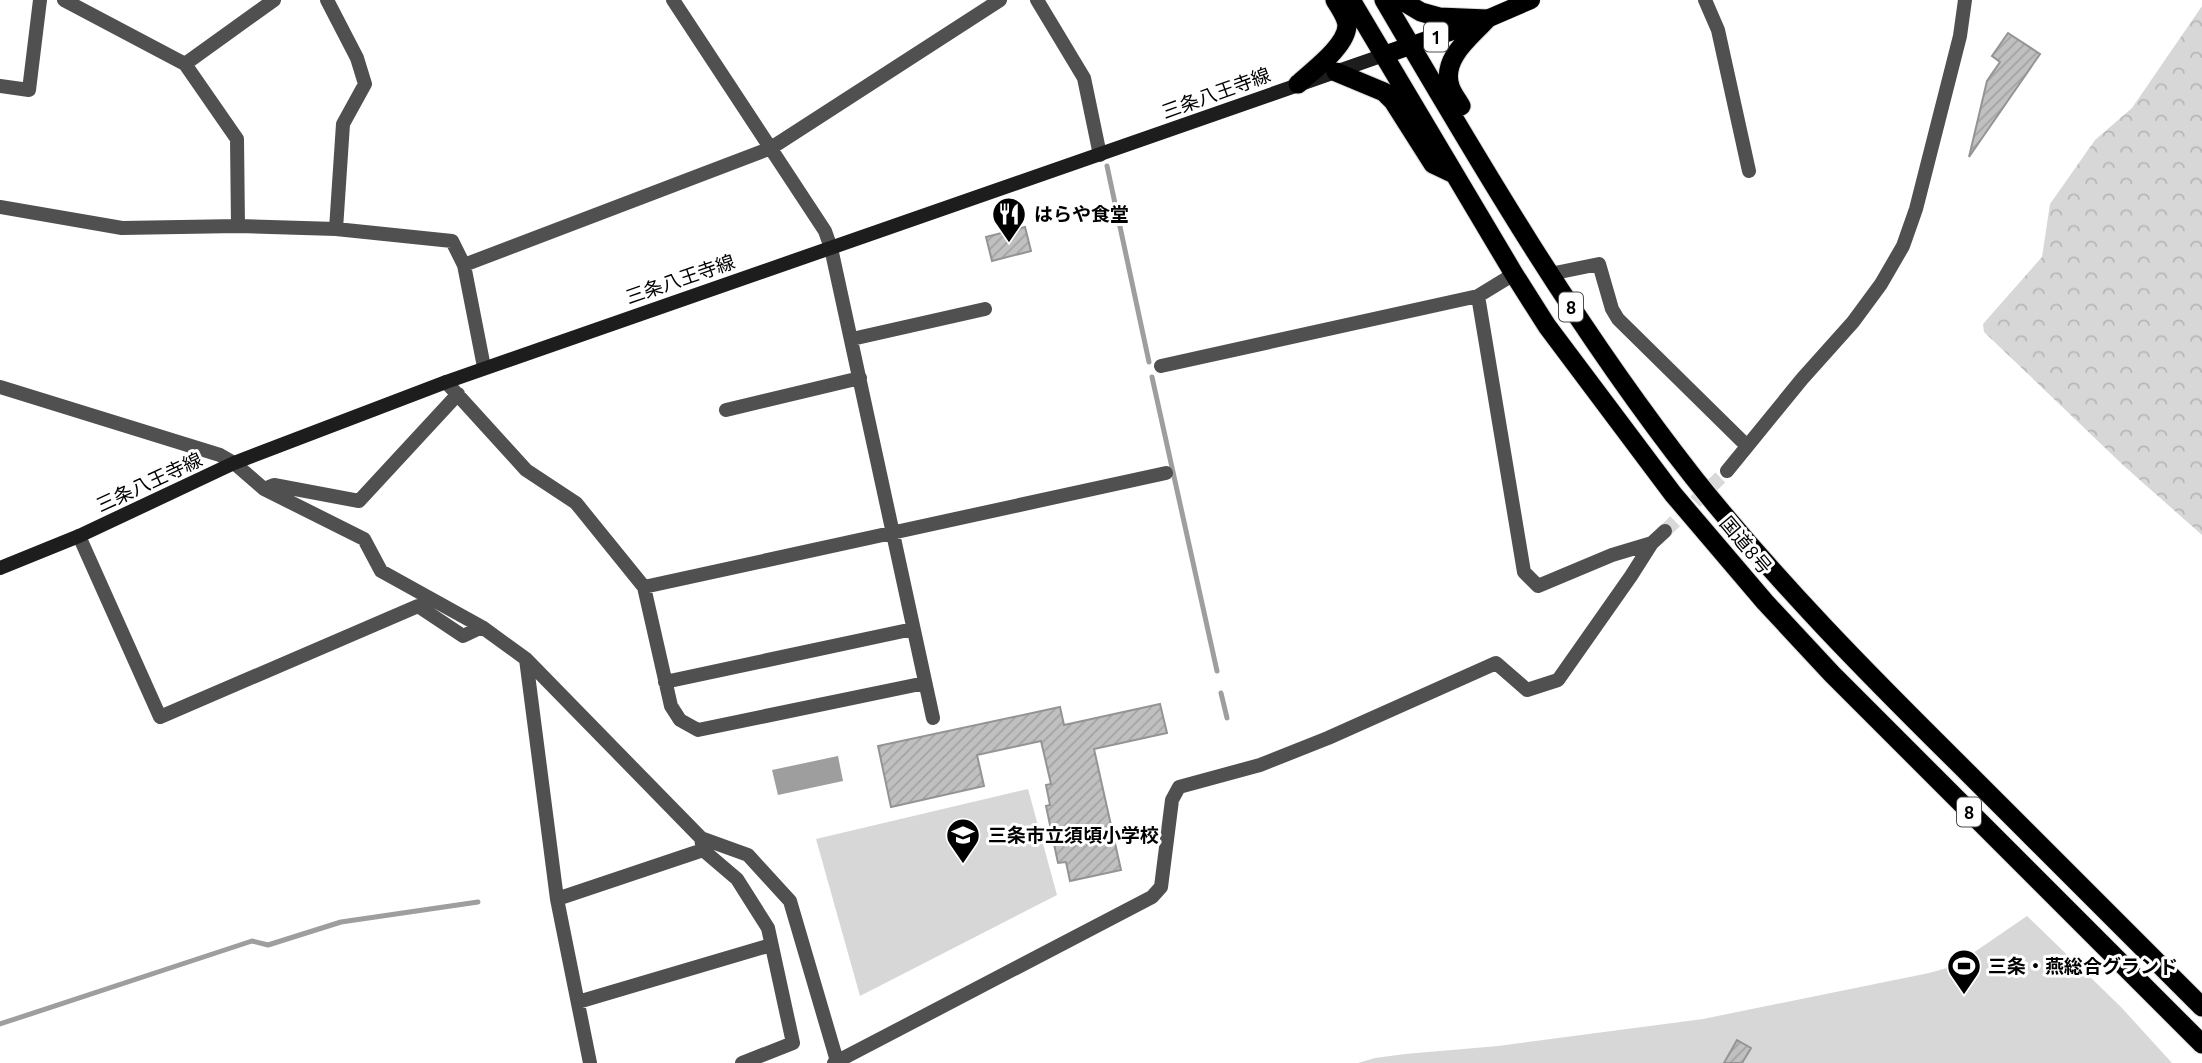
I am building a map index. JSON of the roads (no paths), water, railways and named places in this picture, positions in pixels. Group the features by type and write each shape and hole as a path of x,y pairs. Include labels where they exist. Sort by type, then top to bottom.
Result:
{"highway":[{"path":"1298,84 1331,54 1345,33 1347,25 1335,0"},
{"name":"国道8号","path":"1351,0 1547,326 1673,495 1741,575 1832,674 2202,1044"},
{"name":"国道8号","path":"1384,0 1550,274 1609,364 1695,479 1815,620 2202,1007"},
{"path":"1401,0 1421,12 1439,17 1487,19"},
{"path":"1487,19 1454,57 1449,80 1450,88 1497,166 1499,192"},
{"path":"1336,72 1384,92 1394,101 1433,164 1454,174"}],"main road":[{"name":"1","path":"1384,55 1487,19 1531,0"},
{"name":"三条八王寺線","path":"0,568 79,536 234,463 446,382 1384,55"}],"street":[{"path":"0,86 29,90 40,0"},
{"path":"64,0 185,64 237,139 238,226"},
{"path":"185,64 274,0"},
{"path":"327,0 357,58 365,84 344,124 336,229"},
{"path":"673,0 825,231 831,247 933,718"},
{"path":"464,265 771,148 1000,0"},
{"path":"1037,0 1084,78 1100,155"},
{"path":"1705,0 1718,30 1749,171"},
{"path":"1727,471 1802,379 1853,322 1881,284 1903,246 1916,209 1960,36 1965,0"},
{"path":"0,206 122,228 238,226 336,229 452,241 464,265 484,368"},
{"path":"1550,274 1599,264 1612,309 1618,319 1747,446"},
{"path":"1161,366 1478,296 1514,274"},
{"path":"1478,296 1524,572 1538,586 1612,555 1652,543"},
{"path":"852,340 985,310"},
{"path":"726,410 860,378"},
{"path":"446,382 526,470 576,503 645,587 671,706 680,720 698,730 925,683"},
{"path":"0,387 220,455 234,463 264,489 365,539 381,571 482,628 526,659 737,880 768,928 793,1043 742,1063"},
{"path":"264,489 274,485 359,501 458,394"},
{"path":"645,587 1166,473"},
{"path":"557,899 702,844 748,855 790,901 836,1062 1152,897 1161,887 1172,800 1179,788 1261,765 1496,663 1527,691 1558,680 1652,543 1665,531"},
{"path":"79,536 160,717 418,606 463,636 482,628"},
{"path":"665,682 914,629"},
{"path":"526,659 557,899 590,1063"},
{"path":"578,1002 771,945"}],"waterway":[{"path":"1107,166 1149,362"},
{"path":"1152,377 1217,671"},
{"path":"1221,693 1227,718"},
{"path":"0,1024 252,941 268,945 341,922 478,902"}],"tunnel":[{"path":"1665,531 1727,471"}],"place":[{"name":"はらや食堂","path":"1009,244"},
{"name":"三条市立須頃小学校","path":"963,865"},
{"name":"三条・燕総合グランド","path":"1964,996"}]}
